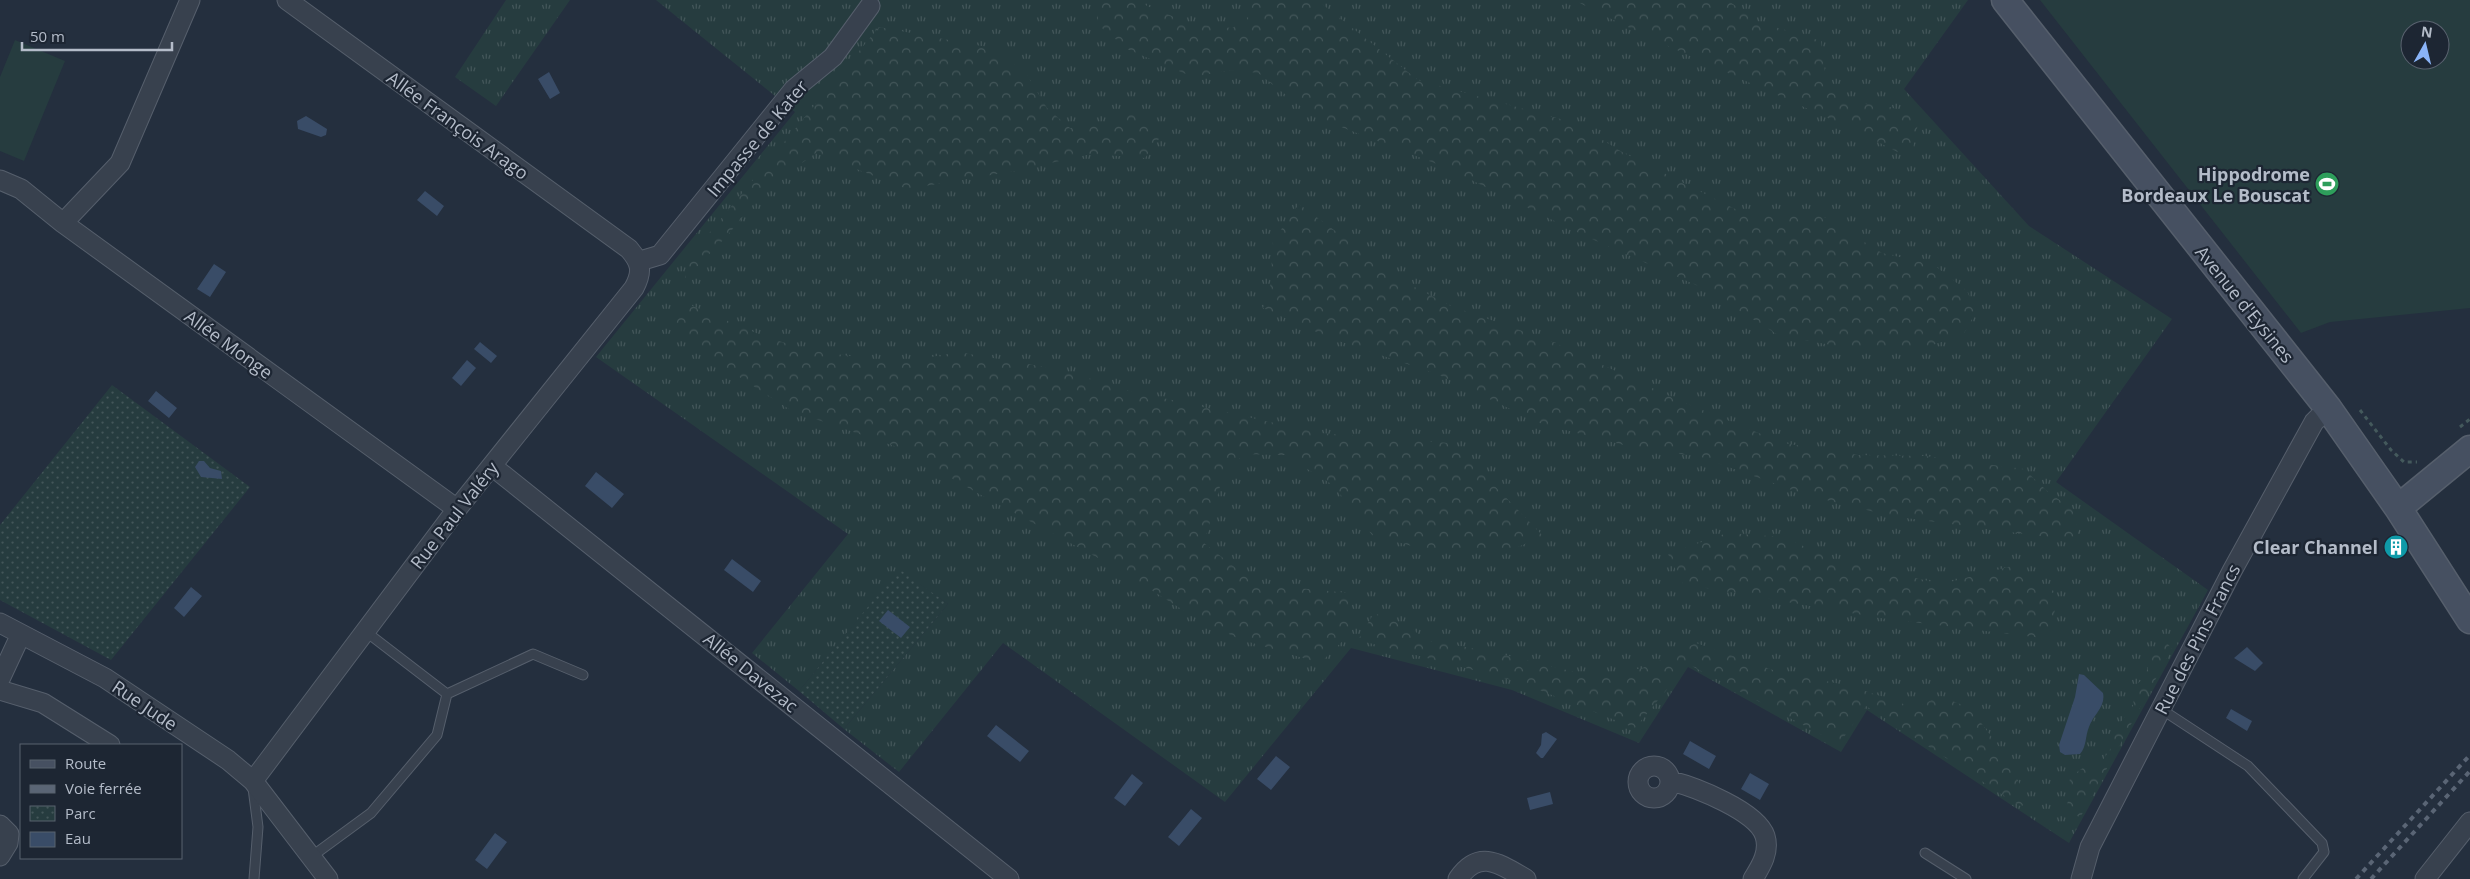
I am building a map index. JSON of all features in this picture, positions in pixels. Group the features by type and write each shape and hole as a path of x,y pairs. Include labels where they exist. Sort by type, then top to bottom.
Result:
{"street":[{"path":"63,223 120,163 190,0"},
{"name":"Allée François Arago","path":"287,0 634,255"},
{"name":"Avenue d'Eysines","path":"2005,0 2328,408 2398,508 2470,620"},
{"name":"Impasse de Kater","path":"634,255 660,255 794,89 833,57 870,6"},
{"name":"Allée Monge","path":"0,180 21,189 63,223 457,510"},
{"name":"Rue Paul Valéry","path":"253,781 457,510 634,288 640,275 634,255"},
{"name":"Rue des Pins Francs","path":"2081,879 2090,847 2232,571 2309,430 2328,408"},
{"path":"2398,508 2462,440"},
{"name":"Allée Davezac","path":"492,466 1009,879"},
{"name":"Rue Jude","path":"0,624 105,678 228,760 253,781 328,879"},
{"path":"0,679 21,634"},
{"path":"0,690 43,703 108,744"},
{"path":"1671,781 1704,791 1757,821 1765,836 1766,852 1753,879"},
{"path":"2425,879 2470,822"},
{"path":"0,825 9,834 8,843 0,856"},
{"path":"1458,879 1473,863 1485,861 1497,862 1526,879"}],"lane":[{"path":"365,631 447,694"},
{"path":"447,694 533,654 583,676"},
{"path":"311,857 371,813 431,742 436,735 447,694"},
{"path":"2161,709 2248,766 2322,843 2324,852 2303,879"},
{"path":"253,781 258,827 254,879"},
{"path":"1925,853 1966,879"}],"path":[{"path":"2355,403 2391,450 2404,462 2415,463 2420,460"},
{"path":"2462,440 2470,419"}],"green space":[{"path":"506,0 570,0 496,106 455,77"},
{"path":"656,0 1968,0 1904,89 2029,226 2172,319 2056,482 2208,590 2069,843 1867,710 1841,752 1688,667 1639,743 1512,690 1351,648 1225,802 1003,643 899,772 844,729 948,604 899,570 799,691 752,653 848,534 596,357 795,112"},
{"path":"1098,0 1139,0 1147,6 1192,24 1232,28 1248,19 1250,0 1317,0 1418,80 1575,123 1622,152 1739,211 1816,212 1882,253 1934,265 1967,291 1976,312 1963,335 1917,350 1847,348 1778,335 1705,289 1585,236 1447,168 1313,116 1258,73 1231,70 1193,77 1129,50 1097,24"},
{"path":"1574,0 1727,0 1759,22 1821,41 1826,80 1853,102 1890,107 1919,118 1911,159 1827,118 1658,41"},
{"name":"Hippodrome Bordeaux Le Bouscat","path":"2040,0 2470,0 2470,308 2330,322 2301,333"},
{"path":"879,27 992,48 1025,72 1047,108 1070,128 1104,124 1138,110 1161,136 1145,158 1091,154 1015,171 907,189 816,153 767,188 726,237 685,279 687,260"},
{"path":"15,40 65,61 24,161 0,151 0,77"},
{"path":"1299,204 1401,280 1451,306 1551,341 1678,400 1783,443 1858,455 1925,456 2024,469 2046,490 2077,513 2077,541 1891,516 1806,495 1698,456 1643,450 1542,424 1437,374 1330,338 1263,308 1270,290 1273,241"},
{"path":"688,304 763,336 808,350 899,363 958,352 1062,370 1127,390 1319,433 1449,443 1491,482 1543,536 1511,550 1437,553 1372,535 1333,485 1285,455 1243,454 1221,483 1204,543 1256,584 1349,593 1352,632 1320,663 1239,639 1191,615 1113,566 981,495 897,447 792,411 693,347 669,317"},
{"path":"112,385 250,487 111,660 0,600 0,525"},
{"path":"1727,533 1784,537 1831,559 1942,584 2012,566 2057,593 2051,639 1880,618 1683,584 1668,554"},
{"path":"899,569 948,604 844,729 799,691"},
{"path":"1374,613 1413,629 1424,640 1489,651 1599,678 1646,667 1696,643 1773,670 1854,687 1915,708 1940,696 1970,708 2005,755 2030,804 2020,806 1866,706 1839,744 1688,664 1635,728 1519,682 1358,640"},
{"path":"2167,643 2172,649 2080,818 2067,808 2070,777 2087,765 2099,766 2111,748 2110,736 2133,706 2135,686 2145,677 2153,650"}],"water":[{"path":"549,72 560,93 550,99 538,79"},
{"path":"306,116 327,129 326,135 321,137 298,129 297,121"},
{"path":"425,191 444,206 437,216 417,200"},
{"path":"214,264 226,272 210,297 197,289"},
{"path":"480,342 497,356 491,363 474,349"},
{"path":"467,360 476,368 461,386 452,378"},
{"path":"156,391 177,408 169,418 148,401"},
{"path":"199,461 204,461 210,468 221,471 222,479 201,477 195,467"},
{"path":"596,472 624,494 612,508 585,486"},
{"path":"732,559 761,581 753,592 724,570"},
{"path":"191,587 202,596 184,617 174,608"},
{"path":"888,610 910,627 901,638 879,621"},
{"path":"2247,647 2263,663 2255,671 2234,658"},
{"path":"2079,674 2084,675 2103,693 2103,703 2089,727 2085,744 2080,754 2065,755 2060,752 2059,745 2075,697"},
{"path":"2231,709 2252,721 2247,731 2226,718"},
{"path":"996,725 1029,751 1020,762 987,736"},
{"path":"1546,732 1557,739 1543,758 1541,758 1536,753 1541,745 1542,734"},
{"path":"1690,741 1716,756 1709,769 1683,754"},
{"path":"1276,756 1290,767 1271,790 1257,779"},
{"path":"1750,773 1769,784 1760,800 1741,789"},
{"path":"1132,774 1143,783 1125,806 1114,798"},
{"path":"1550,792 1553,804 1530,810 1527,798"},
{"path":"1191,809 1202,818 1179,846 1168,837"},
{"path":"495,833 507,842 487,869 475,860"}],"railway":[{"path":"2356,879 2470,755"},
{"path":"2371,879 2470,771"}],"place":[{"name":"Hippodrome Bordeaux Le Bouscat","path":"2327,184"},
{"name":"Clear Channel","path":"2396,547"}]}
